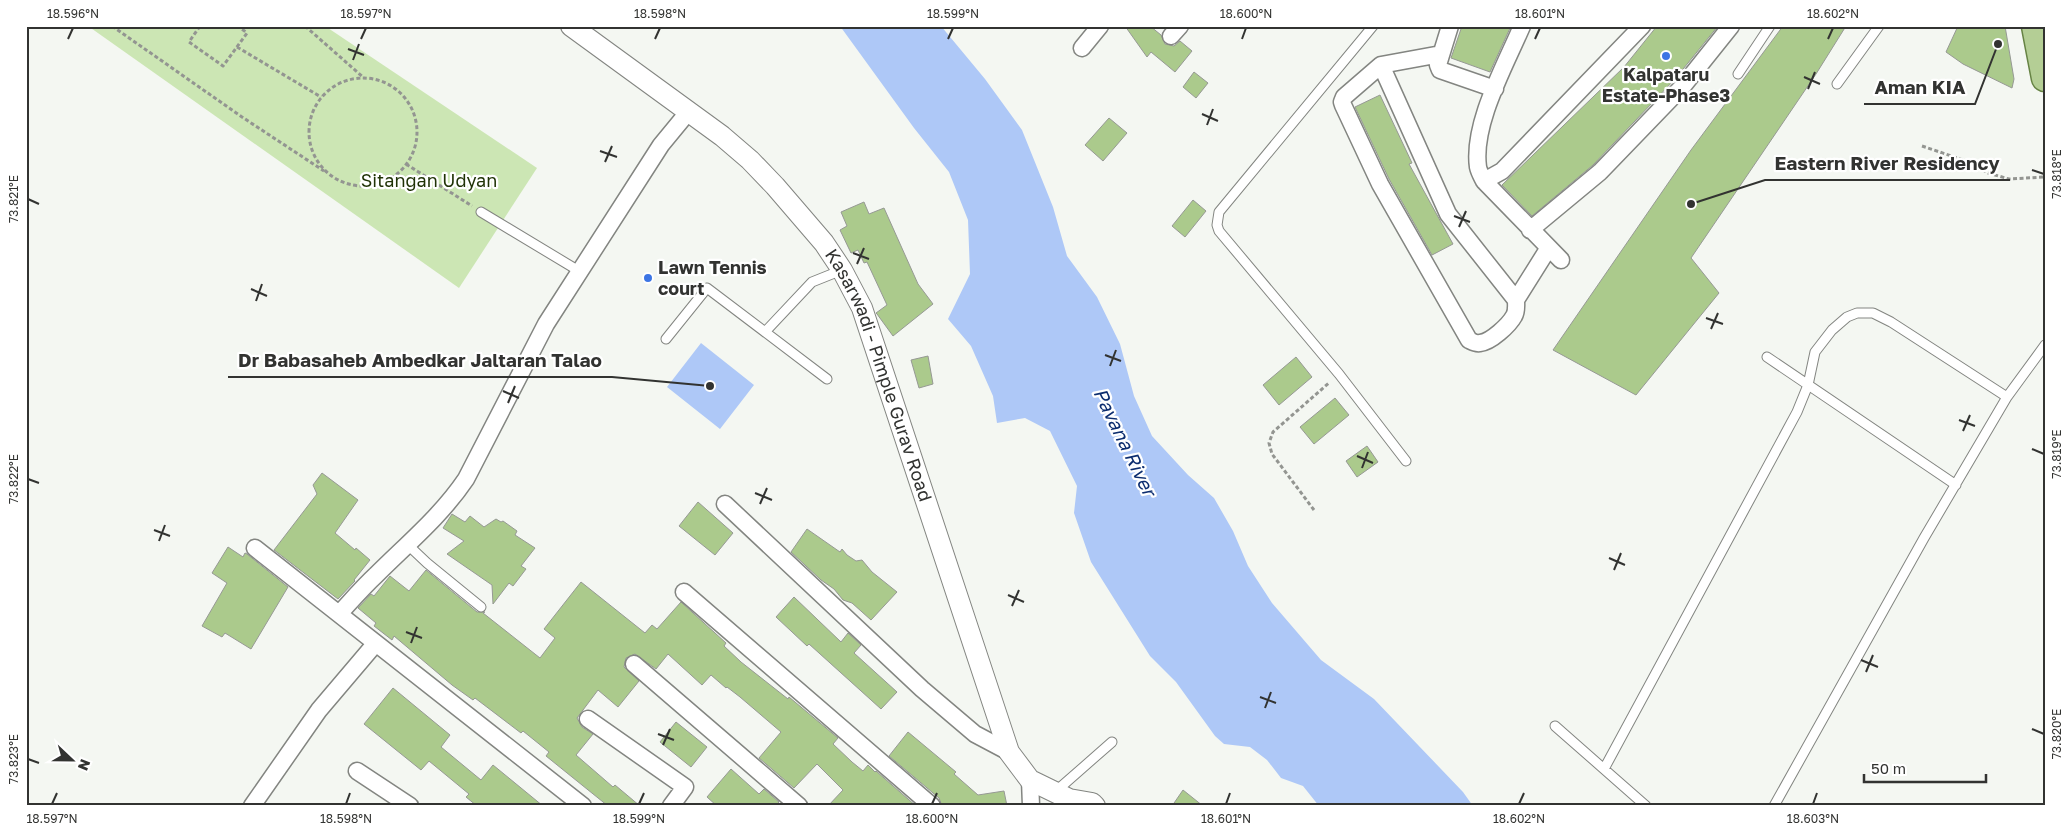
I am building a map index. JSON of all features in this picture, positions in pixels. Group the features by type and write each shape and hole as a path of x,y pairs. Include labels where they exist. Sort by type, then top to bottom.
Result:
{"main road":[{"path":"2035,26 2045,78"}],"street":[{"name":"Kasarwadi - Pimple Gurav Road","path":"571,26 722,136 776,186 824,243 842,270 862,308 1009,752 1030,780 1066,799 1092,803 1095,806"},
{"path":"1082,48 1100,26"},
{"path":"1450,26 1438,65 1440,70 1495,89"},
{"path":"1522,26 1484,114 1478,143 1478,168 1484,181 1560,260"},
{"path":"1484,181 1502,171 1642,26"},
{"path":"1530,230 1600,172 1683,86 1731,26"},
{"path":"1441,54 1381,65 1344,97 1342,102 1380,184 1469,340 1475,344 1482,343 1492,338 1513,318 1516,312 1516,300 1548,248"},
{"path":"1381,65 1448,214 1516,300"},
{"path":"339,614 453,498 466,479 546,324 661,144 689,111"},
{"path":"725,504 929,696 975,734 1009,752"},
{"path":"255,548 583,806"},
{"path":"684,592 932,806"},
{"path":"252,806 314,717 375,644"},
{"path":"634,664 800,806"},
{"path":"588,719 685,787 671,806"},
{"path":"357,771 410,806"},
{"path":"1030,780 1031,806"}],"lane":[{"path":"1373,26 1244,182 1217,218 1219,230 1339,374 1406,461"},
{"path":"1738,74 1770,26"},
{"path":"1837,84 1879,26"},
{"path":"481,212 579,271"},
{"path":"765,332 812,282 842,270"},
{"path":"666,339 707,288 827,379"},
{"path":"1604,769 1797,412 1808,385 1816,352 1832,330 1847,317 1857,313 1873,313 1891,322 2007,397"},
{"path":"1774,806 1924,538 2007,397 2045,345"},
{"path":"1767,357 1956,484"},
{"path":"408,545 481,607"},
{"path":"1555,726 1646,806"},
{"path":"1066,799 1112,742"}],"path":[{"path":"112,26 242,118 330,175 345,183 362,186 378,184 394,176 406,164 414,147 416,129 412,111 403,95 388,84 371,78 364,78 352,79 335,86 321,98 312,114 309,130 311,147 318,163 330,175"},
{"path":"200,26 189,42 223,66 247,33 238,26"},
{"path":"305,26 364,78"},
{"path":"237,47 321,98"},
{"path":"1922,146 1969,162 1988,173 2008,179 2045,178"},
{"path":"406,164 481,212"},
{"path":"1314,510 1272,454 1269,443 1274,432 1339,374"}],"green space":[{"name":"Sitangan Udyan","path":"88,26 325,26 537,168 459,288"}],"water":[{"name":"Pavana River","path":"840,26 941,26 985,79 1022,130 1053,207 1067,256 1097,297 1120,344 1134,396 1152,436 1188,475 1214,498 1233,531 1248,566 1272,603 1321,660 1374,699 1463,792 1473,806 1319,806 1303,786 1281,778 1267,760 1250,747 1224,744 1215,736 1176,682 1150,656 1091,562 1074,513 1077,486 1050,431 1025,418 997,423 993,396 971,346 948,319 970,274 968,220 949,172 914,128"},
{"path":"701,343 754,385 720,429 667,387"}],"building":[{"path":"1125,26 1150,26 1161,35 1165,44 1174,46 1180,41 1192,51 1175,72 1151,52 1147,57"},
{"path":"1462,26 1511,26 1490,72 1451,58"},
{"path":"1657,26 1718,26 1675,79 1593,165 1532,216 1502,185 1624,67"},
{"path":"1783,26 1846,26 1816,74 1691,258 1719,293 1636,395 1553,350 1691,150"},
{"path":"1958,26 2005,26 2014,79 2012,88 1963,64 1946,52"},
{"path":"1194,72 1208,83 1196,98 1183,87"},
{"path":"1380,95 1412,163 1409,164 1453,244 1432,255 1389,179 1355,107"},
{"path":"1109,118 1127,133 1103,161 1085,145"},
{"path":"1193,200 1206,211 1185,237 1172,226"},
{"path":"864,202 869,214 884,208 918,284 933,304 893,336 876,313 887,305 867,262 864,263 858,250 851,253 840,230 847,226 841,212"},
{"path":"928,356 933,384 919,388 911,360"},
{"path":"1296,357 1312,377 1279,405 1263,385"},
{"path":"1335,398 1349,415 1314,444 1300,427"},
{"path":"1367,446 1378,462 1357,477 1346,461"},
{"path":"322,473 358,500 335,533 370,560 355,581 338,599 274,550 317,494 313,485"},
{"path":"698,502 733,533 715,555 679,526"},
{"path":"452,514 465,522 470,516 484,527 496,519 501,522 503,521 517,531 515,535 535,548 521,566 526,569 513,586 509,583 493,604 492,585 447,554 464,541 443,528"},
{"path":"807,529 840,552 842,549 856,561 862,560 872,572 897,592 871,620 852,603 843,600 834,589 821,580 791,552"},
{"path":"228,547 243,557 245,553 247,554 288,587 251,649 225,633 222,637 202,626 227,583 212,573"},
{"path":"426,570 477,612 485,612 483,613 540,658 555,638 544,629 581,582 645,633 652,625 657,629 681,602 726,643 724,646 741,662 788,699 789,697 838,738 833,744 852,762 863,771 868,765 916,806 828,806 843,790 817,764 794,788 759,758 781,732 740,697 711,675 702,685 668,654 656,669 635,654 626,658 624,667 639,681 618,707 598,690 577,718 582,727 593,734 576,755 613,787 615,785 640,806 608,806 546,756 549,752 523,731 521,733 475,698 473,700 452,685 394,636 392,640 374,626 376,623 358,608 371,594 374,596 390,576 409,591"},
{"path":"794,597 841,642 848,633 861,645 854,653 897,692 881,709 776,617"},
{"path":"393,688 450,735 441,747 481,780 493,765 543,806 477,806 466,797 469,794 429,761 421,770 364,724"},
{"path":"676,722 707,747 691,767 660,742"},
{"path":"908,732 956,772 954,774 978,795 1004,791 1007,806 942,806 939,798 889,756"},
{"path":"731,769 759,794 764,789 779,802 775,806 717,806 707,797"},
{"path":"1183,790 1203,806 1172,806"}],"place":[{"name":"Aman KIA","path":"1998,44"},
{"name":"Kalpataru Estate-Phase3","path":"1666,56"},
{"name":"Eastern River Residency","path":"1691,204"},
{"name":"Lawn Tennis court","path":"648,278"},
{"name":"Dr Babasaheb Ambedkar Jaltaran Talao","path":"710,386"}]}
